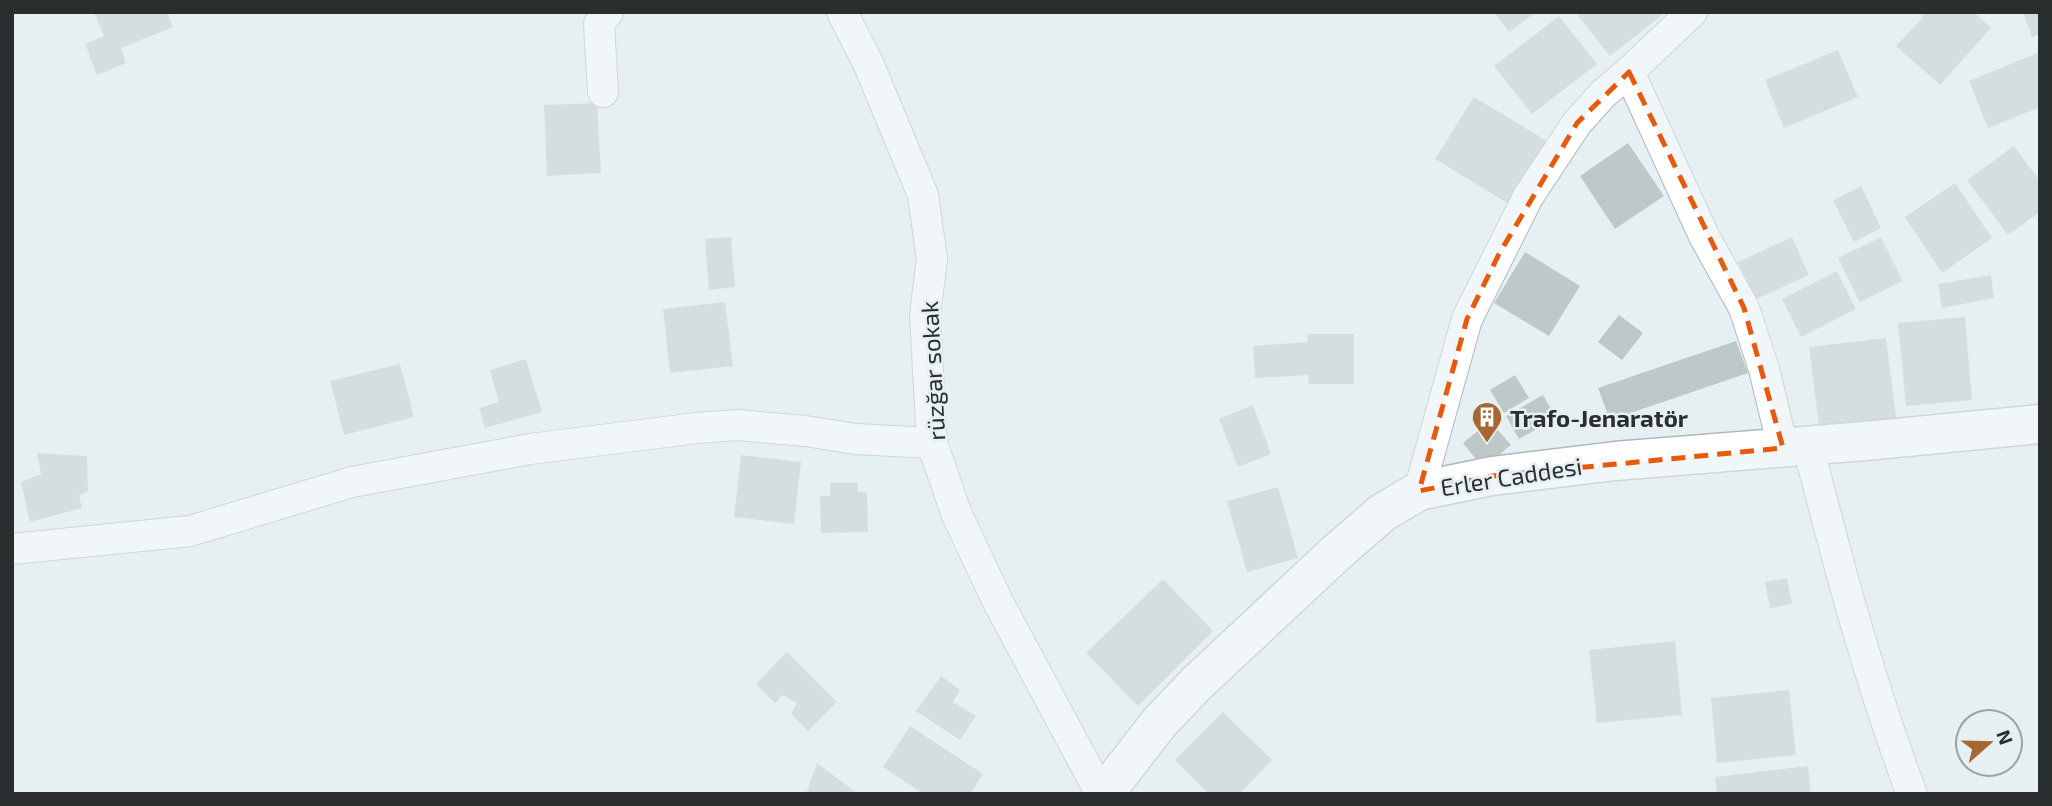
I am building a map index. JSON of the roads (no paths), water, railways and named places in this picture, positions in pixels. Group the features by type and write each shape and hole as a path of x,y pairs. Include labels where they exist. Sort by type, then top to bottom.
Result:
{"street":[{"path":"603,92 599,24 608,12"},
{"name":"rüzğar sokak","path":"842,12 869,63 923,195 932,258 925,315 932,443 957,515 998,602 1102,794"},
{"path":"1419,491 1467,319 1528,197 1577,123 1603,94 1692,12"},
{"path":"1629,72 1704,236 1744,308 1764,369 1796,447 1892,742 1912,794"},
{"name":"Erler Caddesi","path":"1102,794 1159,723 1196,684 1382,513 1419,491 1492,476 1615,461 2040,424"},
{"path":"12,549 190,531 352,482 530,449 697,428 737,425 856,439 932,443"}],"place":[{"name":"Trafo-Jenaratör","path":"1487,444"}]}
